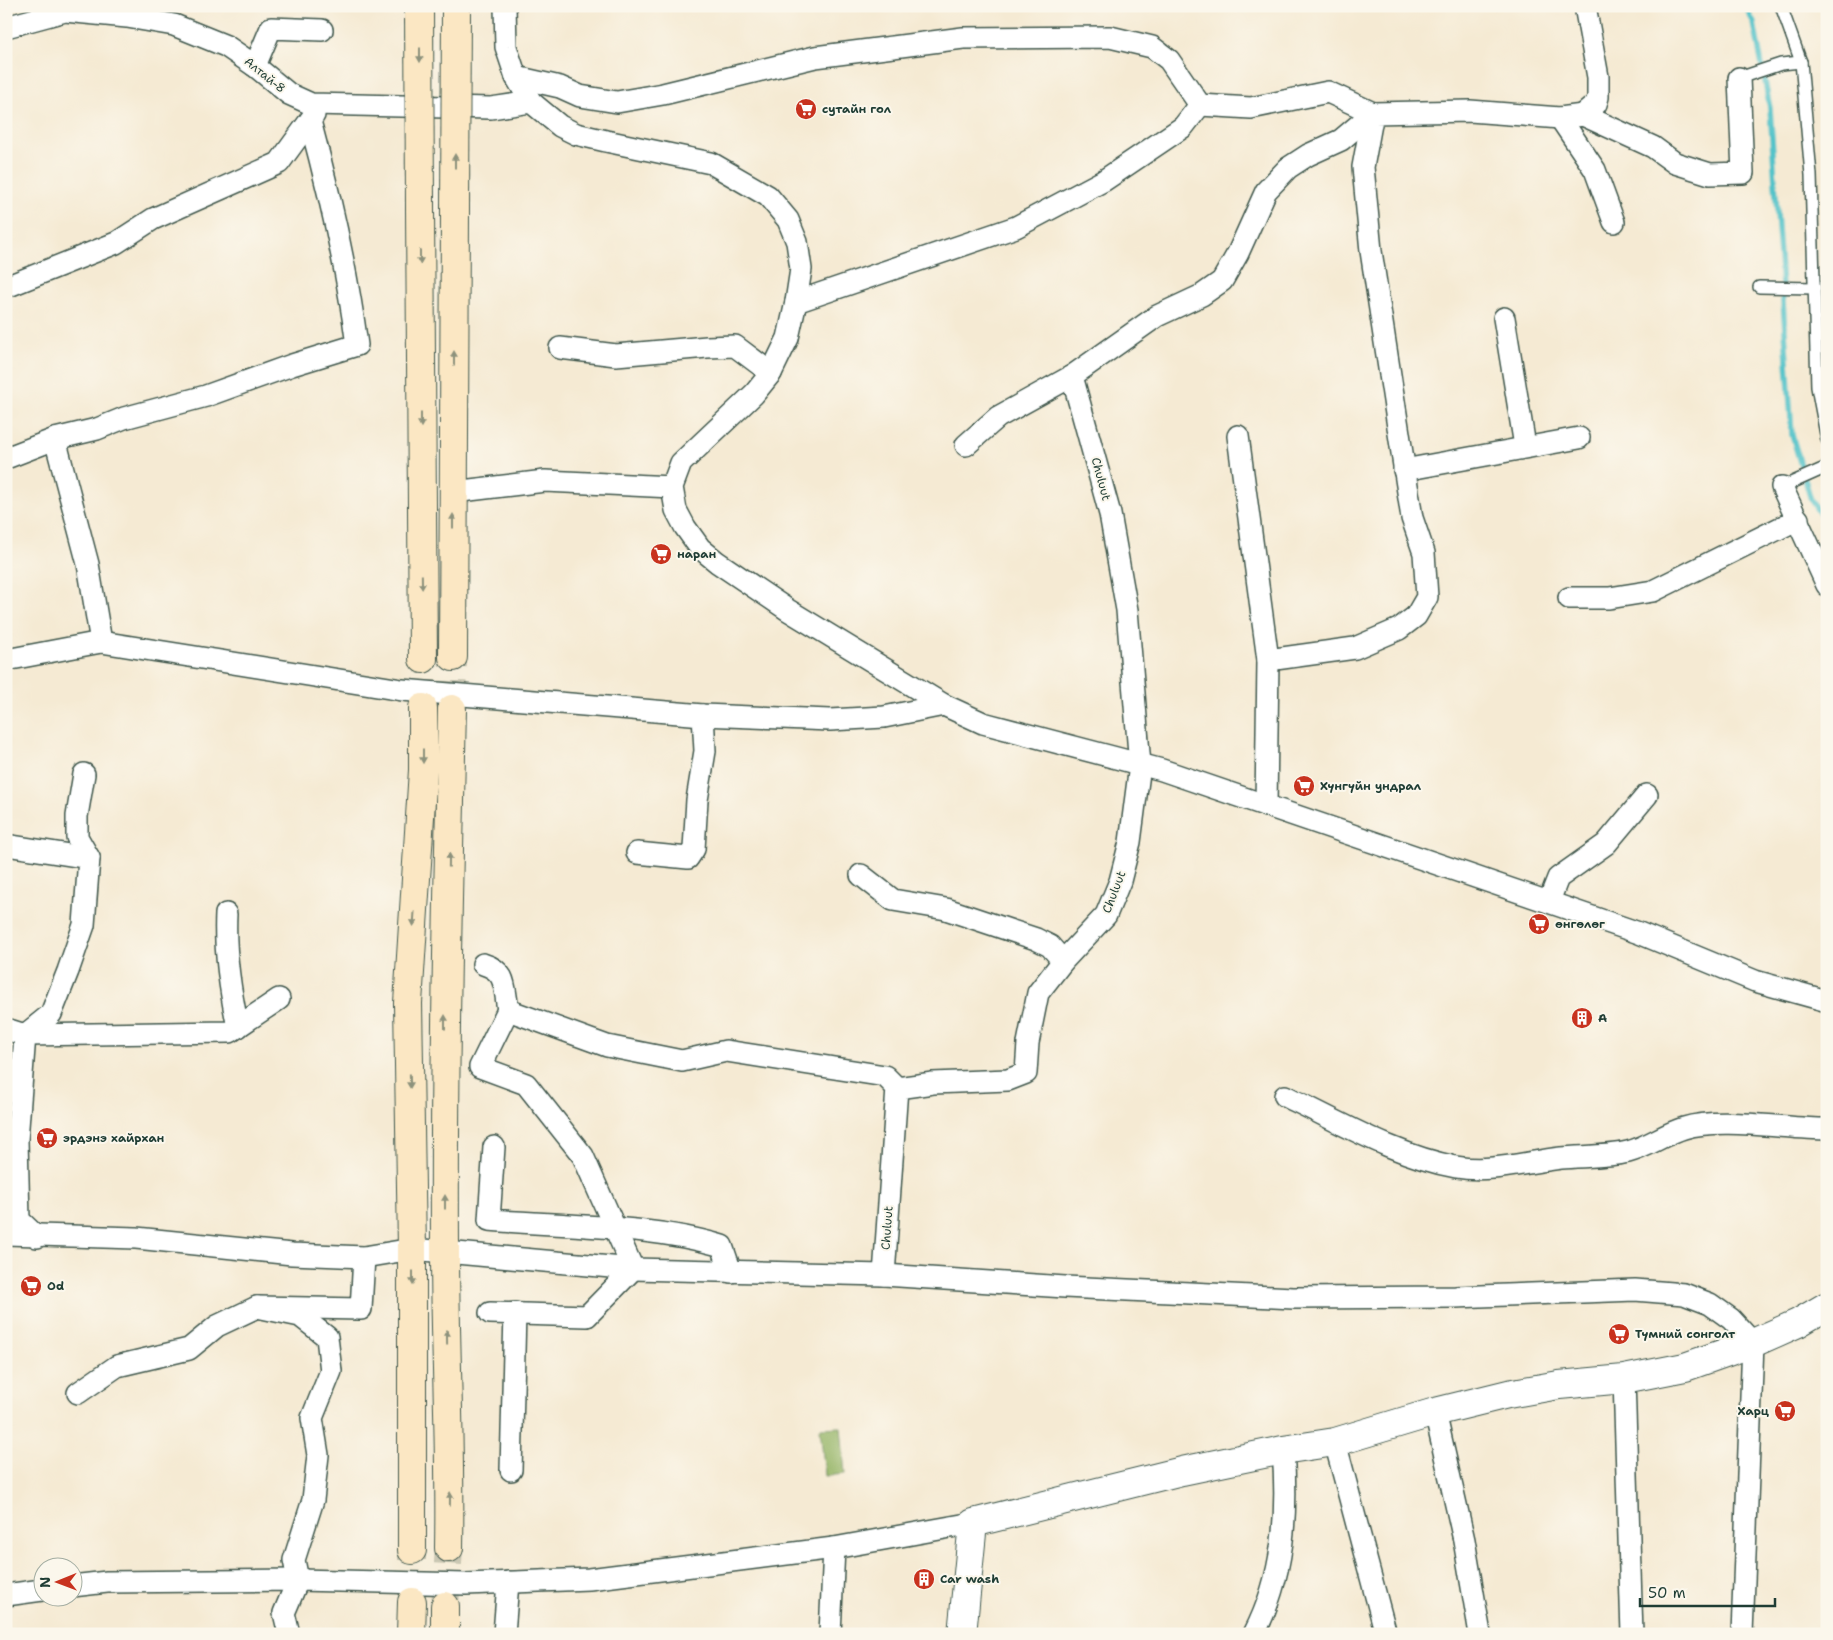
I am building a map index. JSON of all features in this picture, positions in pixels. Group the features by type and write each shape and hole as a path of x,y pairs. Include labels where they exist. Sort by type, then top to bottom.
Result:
{"main road":[{"path":"420,6 423,659"},
{"path":"453,657 456,6"},
{"path":"412,1550 412,1249 408,1003 423,770 423,708"},
{"path":"449,1548 450,1473 444,1251 446,992 452,709"},
{"path":"411,1634 412,1602"},
{"path":"445,1606 445,1634"}],"street":[{"path":"505,6 506,47 516,77 531,102 560,126 576,134 711,163 768,196 788,220 797,242 801,269 796,302 788,338 771,373 754,394 680,463 672,487 676,510 685,527 700,548 717,562 788,610 944,704 983,722 1162,770 1549,901 1639,933 1756,981 1827,1001"},
{"path":"1583,115 1596,104 1598,96 1598,77 1585,6"},
{"name":"Алтай-8","path":"6,26 64,11 122,11 174,25 226,46 255,66 289,94 311,104 316,113 491,108 531,102"},
{"path":"255,66 271,28 322,30"},
{"path":"516,77 560,87 580,96 617,102 663,94 815,57 963,38 1110,37 1152,47 1163,55 1169,60 1200,105"},
{"path":"1200,105 1251,108 1328,92 1373,113 1470,112 1560,118 1583,115 1653,146 1675,163 1710,174 1744,173 1744,76"},
{"path":"796,302 1016,227 1104,181 1183,127 1200,105"},
{"path":"6,287 116,243 153,219 278,163 316,113"},
{"path":"6,458 55,439 97,429 124,418 206,396 292,365 357,345 350,290 316,113"},
{"path":"966,444 998,417 1072,376 1157,316 1202,295 1222,281 1238,253 1266,191 1288,168 1308,154 1341,140 1373,113"},
{"path":"1268,660 1355,648 1399,629 1416,616 1428,597 1424,553 1412,518 1371,251 1363,167 1373,113"},
{"path":"1560,118 1595,170 1614,222"},
{"path":"1504,318 1526,446"},
{"path":"560,348 616,355 735,346 771,373"},
{"name":"Chuluut","path":"884,1274 897,1088 933,1083 1008,1080 1026,1073 1028,1043 1038,993 1064,961 1106,916 1120,881 1130,842 1140,765 1127,610 1110,514 1072,376"},
{"path":"1238,436 1268,660 1266,806"},
{"path":"1404,470 1526,446 1579,438"},
{"path":"55,439 88,564 101,642"},
{"path":"454,492 545,481 672,487"},
{"path":"1785,486 1827,585"},
{"path":"1570,598 1609,598 1654,591 1798,519"},
{"path":"8,665 101,642 402,690 703,715 830,720 884,717 944,704"},
{"path":"637,853 688,858 694,849 705,751 703,715"},
{"path":"15,1032 51,1014 84,925 89,858 77,837 77,816 84,774"},
{"path":"1549,901 1558,878 1606,844 1647,795"},
{"path":"6,845 89,858"},
{"path":"861,875 893,900 946,909 1036,939 1050,946 1064,961"},
{"path":"226,914 225,938 230,990 238,1027"},
{"path":"483,964 496,968 503,977 508,1010 480,1067 526,1084 583,1156 633,1269"},
{"path":"15,1032 190,1034 230,1032 279,999"},
{"path":"508,1010 607,1046 682,1061 726,1051 885,1076 897,1088"},
{"path":"15,1032 19,1220 37,1237"},
{"path":"1285,1096 1423,1159 1457,1167 1494,1169 1558,1158 1627,1152 1648,1146 1683,1128 1702,1125 1721,1124 1827,1130"},
{"path":"494,1147 489,1220 697,1238 722,1246 732,1272"},
{"path":"6,1234 37,1237 136,1238 292,1254 364,1257 412,1249 633,1269 884,1274 1055,1286 1293,1298 1455,1297 1635,1290 1684,1294 1710,1304 1731,1319 1752,1343 1742,1634"},
{"path":"78,1393 117,1366 189,1349 217,1326 257,1308 361,1309 364,1257"},
{"path":"490,1313 587,1316 633,1269"},
{"path":"82,1585 107,1582 298,1580 466,1584 589,1579 834,1548 973,1523 1182,1471 1283,1450 1335,1442 1435,1412 1508,1394 1559,1385 1624,1379 1685,1367 1752,1343 1798,1323 1827,1306"},
{"path":"257,1308 300,1316 327,1337 331,1371 312,1418 318,1455 313,1500 294,1560 298,1580 284,1614 289,1634"},
{"path":"511,1470 514,1313"},
{"path":"1624,1379 1632,1634"},
{"path":"1435,1412 1464,1540 1480,1634"},
{"path":"1335,1442 1386,1634"},
{"path":"1254,1634 1265,1613 1282,1550 1286,1519 1283,1450"},
{"path":"962,1634 973,1523"},
{"path":"830,1634 834,1548"},
{"path":"504,1634 508,1582"},
{"path":"6,1595 32,1591"}],"lane":[{"path":"1781,6 1801,62 1811,175 1817,387 1827,440"},
{"path":"1744,76 1781,64 1801,62"},
{"path":"1759,286 1815,288"},
{"path":"1785,486 1823,469"}],"green space":[{"path":"841,1427 845,1474 825,1476 820,1428"}],"waterway":[{"path":"1745,6 1754,23 1770,108 1792,435 1811,500 1827,525"}],"tunnel":[{"path":"452,709 453,657"},
{"path":"423,659 423,708"},
{"path":"445,1606 449,1548"},
{"path":"412,1550 412,1602"}],"place":[{"name":"сутайн гол","path":"806,109"},
{"name":"наран","path":"661,554"},
{"name":"Хүнгүйн ундрал","path":"1304,786"},
{"name":"өнгөлөг","path":"1539,924"},
{"name":"A","path":"1582,1018"},
{"name":"эрдэнэ хайрхан","path":"47,1138"},
{"name":"Od","path":"31,1286"},
{"name":"Түмний сонголт","path":"1619,1334"},
{"name":"Харц","path":"1785,1411"},
{"name":"Car wash","path":"924,1579"}]}
